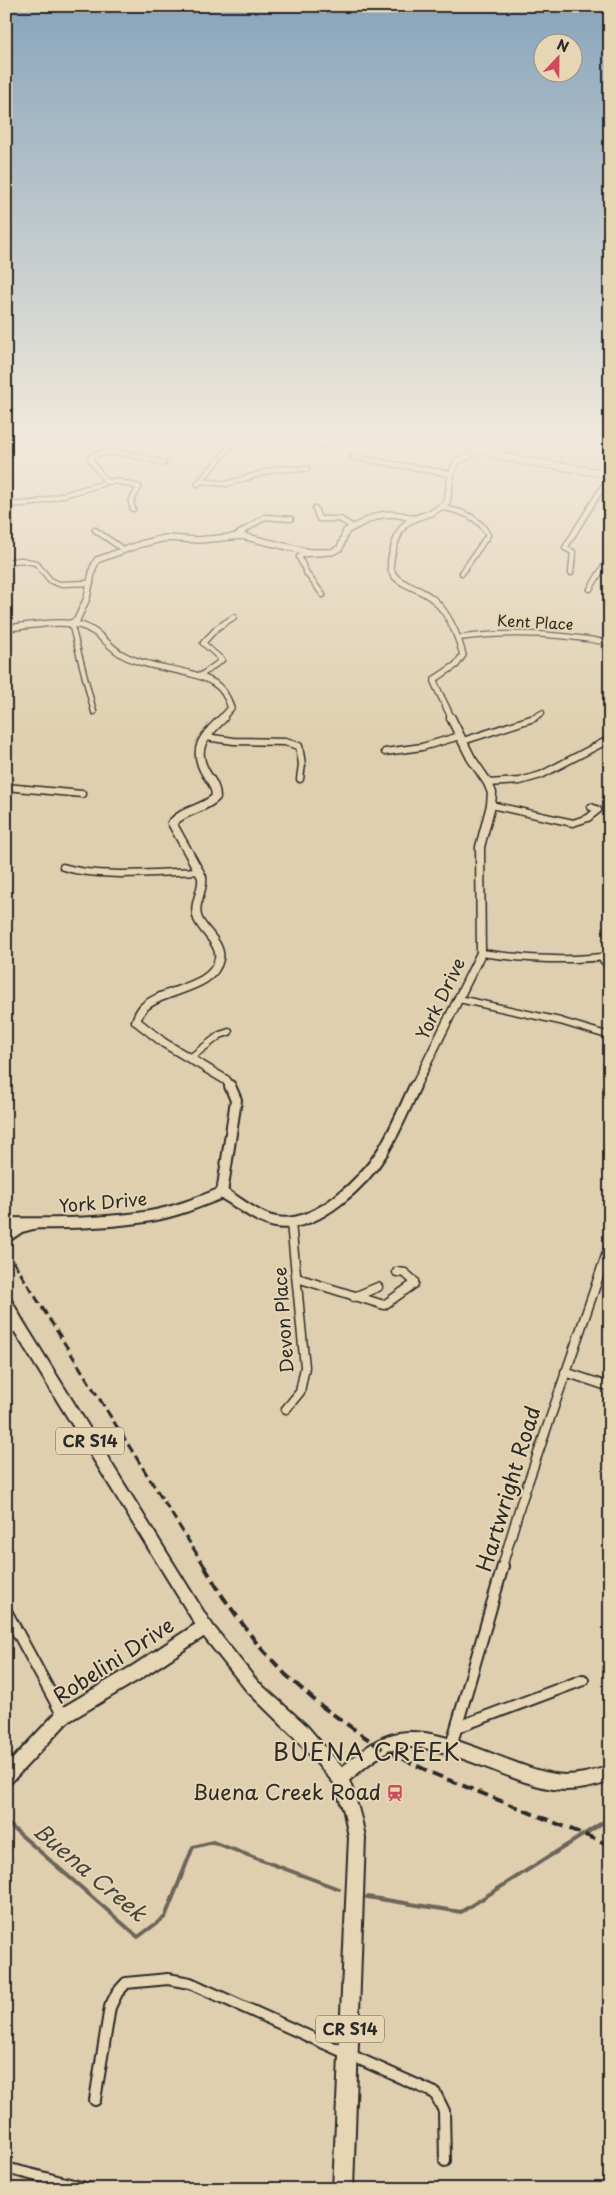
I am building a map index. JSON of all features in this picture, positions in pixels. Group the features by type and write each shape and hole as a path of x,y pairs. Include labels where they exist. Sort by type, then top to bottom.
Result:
{"main road":[{"path":"6,1238 19,1228 33,1224"},
{"name":"CR S14","path":"6,1302 12,1329 205,1627 252,1686 301,1732 340,1778 352,1812 357,1836 343,2189"},
{"name":"Robelini Drive","path":"6,1777 63,1716 137,1672 205,1627"},
{"path":"340,1778 370,1754 390,1742 413,1740 450,1746 528,1778 544,1781 557,1783 588,1781 610,1774"}],"street":[{"path":"108,539 124,550"},
{"path":"71,624 77,620 91,584 96,561 104,556 154,539"},
{"path":"190,539 204,539"},
{"path":"267,539 325,553"},
{"path":"323,595 307,574 299,557 304,554 317,555 336,551 340,548 343,539"},
{"name":"York Drive","path":"291,1224 316,1216 347,1191 376,1162 395,1129 481,953 480,847 491,805 492,793 488,783 461,739 435,684 436,679 456,665 463,655 458,638 434,599 402,582 390,571 389,560 397,539"},
{"path":"462,573 485,539"},
{"path":"570,539 565,548 574,552 571,573"},
{"path":"590,589 610,556"},
{"path":"6,562 21,560 36,563 51,581 58,584 91,584"},
{"path":"200,676 222,660 203,643 217,628 234,618"},
{"path":"71,624 94,712"},
{"path":"6,628 71,624 83,626 105,638 114,649 124,656 165,670 208,679 230,700 231,708 201,742 199,757 207,778 215,787 216,797 207,805 179,814 172,823 200,871 203,882 196,910 200,926 219,952 216,969 208,978 196,984 180,988 144,1006 138,1014 136,1021 146,1032 226,1080 232,1089 236,1100 222,1193 273,1221 291,1224"},
{"name":"Kent Place","path":"458,638 484,633 514,632 549,634 610,644"},
{"path":"385,752 461,739 529,721 542,713"},
{"path":"205,737 234,741 297,744 302,764 300,779"},
{"path":"488,783 514,782 544,775 588,748 610,739"},
{"path":"6,787 82,794"},
{"path":"491,805 573,823 588,818 598,810 591,807"},
{"path":"63,867 93,872 200,871"},
{"path":"481,953 510,957 582,960 610,956"},
{"path":"601,958 610,967"},
{"path":"459,1000 569,1023 610,1036"},
{"path":"190,1058 220,1035 229,1032"},
{"name":"York Drive","path":"6,1224 63,1224 166,1213 222,1193"},
{"name":"Devon Place","path":"286,1409 300,1392 305,1367 291,1224"},
{"name":"Hartwright Road","path":"450,1746 452,1737 458,1727 472,1668 521,1503 610,1244"},
{"path":"297,1278 381,1305 386,1304 414,1284 409,1275 398,1272"},
{"path":"354,1297 378,1286"},
{"path":"565,1372 610,1387"},
{"path":"6,1611 63,1716"},
{"path":"458,1727 583,1680"},
{"path":"95,2100 110,2007 117,1993 126,1983 168,1979 190,1983 435,2093 444,2111 445,2161"},
{"path":"6,2168 89,2189"}],"waterway":[{"name":"Buena Creek","path":"367,1897 461,1912 610,1818"},
{"name":"Buena Creek","path":"6,1822 138,1937 165,1917 193,1847 213,1842 339,1889"}],"railway":[{"path":"6,1250 205,1567"},
{"path":"204,1566 223,1597 258,1645 286,1675 320,1705 379,1747 434,1774 610,1845"}],"place":[{"name":"Buena Creek Road","path":"395,1793"}],"district":[{"name":"BUENA CREEK","path":"367,1753"}]}
